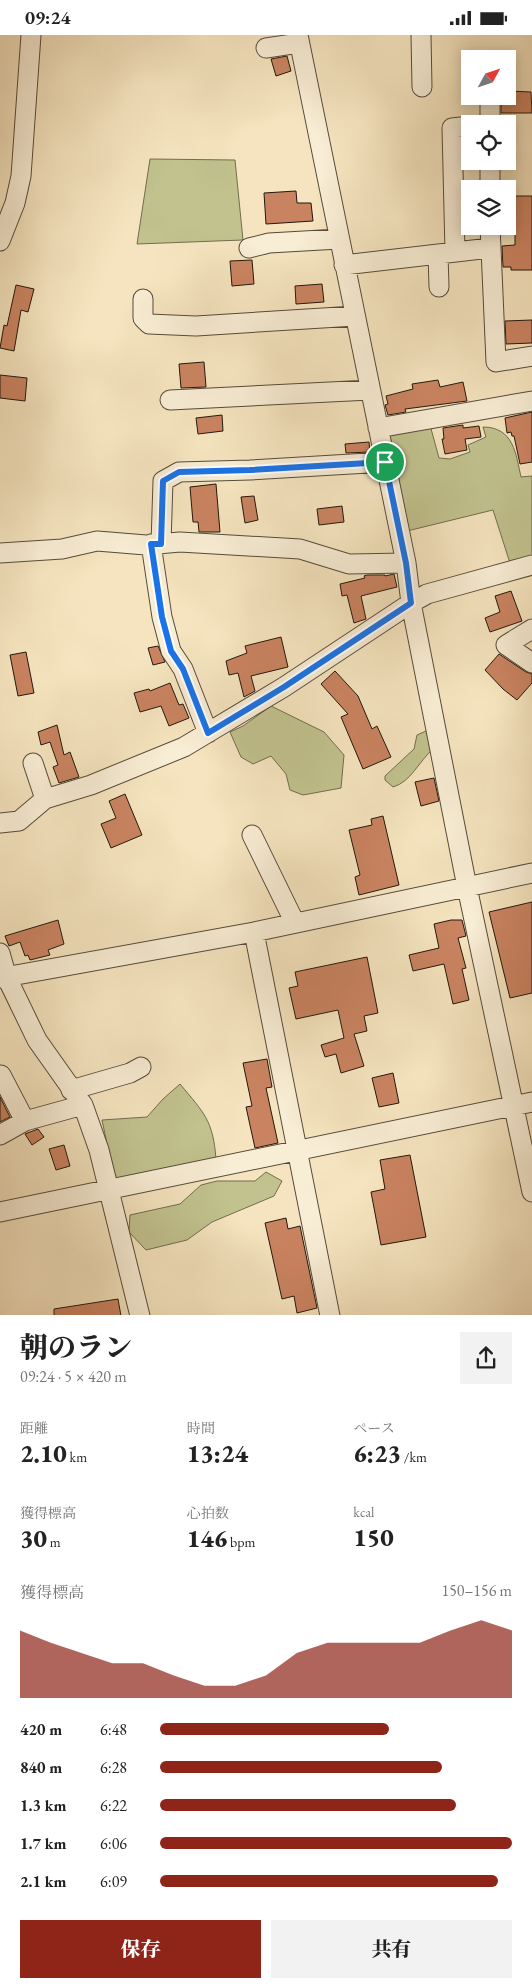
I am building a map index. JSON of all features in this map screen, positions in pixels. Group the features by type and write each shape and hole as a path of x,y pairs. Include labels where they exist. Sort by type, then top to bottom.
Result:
{"street":[{"path":"0,241 15,203 22,176 31,35"},
{"path":"421,35 422,87"},
{"path":"266,48 298,39 406,563 411,603 467,887 524,1104 532,1192"},
{"path":"439,287 447,253 452,128 461,128"},
{"path":"490,235 496,362 531,361"},
{"path":"249,248 268,243 339,239"},
{"path":"344,265 490,248"},
{"path":"143,299 143,318 148,324 196,327 355,316"},
{"path":"170,400 370,390"},
{"path":"378,428 532,401"},
{"path":"208,733 183,669 171,651 162,617 156,544 163,481 179,472 385,462"},
{"path":"0,553 62,549 97,541 156,544 180,542 300,549 349,564 406,563"},
{"path":"0,823 19,821 45,799 91,785 184,747 284,687 427,594 532,565"},
{"path":"532,629 506,645 532,663"},
{"path":"33,763 45,799"},
{"path":"252,835 296,923"},
{"path":"4,978 254,932 532,873"},
{"path":"254,932 330,1315"},
{"path":"0,953 4,978 37,1040 83,1105 99,1150 140,1315"},
{"path":"71,1090 130,1073 140,1067"},
{"path":"1,1075 25,1121"},
{"path":"0,1212 524,1104"},
{"path":"0,1135 25,1121 83,1105"}],"green space":[{"path":"150,159 235,160 243,240 137,244"},
{"path":"430,425 439,458 450,459 470,452 468,445 486,437 483,427 493,428 507,437 515,452 521,477 532,476 532,556 510,563 493,510 407,531 384,431"},
{"path":"271,706 324,732 344,755 341,788 303,795 290,790 286,774 271,756 253,764 241,757 230,732 243,726"},
{"path":"426,731 432,736 433,749 405,781 393,787 385,780 385,776 414,749 417,735"},
{"path":"180,1084 201,1110 210,1126 216,1159 123,1179 114,1177 102,1120 147,1117"},
{"path":"266,1172 282,1181 274,1196 212,1222 187,1240 146,1250 129,1232 130,1215 180,1204 201,1185 217,1181 255,1181"}],"building":[{"path":"287,56 291,71 276,76 271,59"},
{"path":"516,91 531,92 532,113 501,113 501,105 516,105"},
{"path":"296,191 297,203 311,203 313,221 266,224 264,193"},
{"path":"516,196 532,196 532,270 511,270 511,267 503,267 502,246 515,245"},
{"path":"252,260 254,284 232,286 230,261"},
{"path":"322,284 324,302 296,304 295,286"},
{"path":"16,285 34,289 28,312 21,310 14,351 0,348 4,325 7,326"},
{"path":"532,320 532,343 506,344 505,321"},
{"path":"204,362 206,387 181,388 179,364"},
{"path":"0,375 27,378 25,401 0,398"},
{"path":"438,380 440,387 463,382 467,401 405,409 406,412 388,415 385,405 388,404 386,396 413,389 412,384"},
{"path":"532,412 532,462 520,464 514,436 512,436 511,432 507,433 505,418"},
{"path":"222,415 223,431 198,434 196,418"},
{"path":"463,425 463,428 479,426 481,437 465,439 467,450 445,454 442,439 444,439 443,428"},
{"path":"369,442 370,452 346,453 345,444"},
{"path":"216,484 220,532 199,532 198,522 193,522 190,487"},
{"path":"254,496 258,520 245,523 241,497"},
{"path":"342,506 344,522 319,525 317,509"},
{"path":"394,574 397,587 361,596 366,619 354,623 347,595 342,596 340,584 365,578 364,576 367,575 385,576"},
{"path":"511,591 522,621 490,632 485,618 500,612 495,596"},
{"path":"281,637 288,667 251,676 255,691 244,697 238,673 229,675 226,661 247,653 245,646"},
{"path":"158,646 165,662 153,665 148,648"},
{"path":"26,652 34,693 18,696 10,655"},
{"path":"499,654 532,674 532,683 517,700 503,689 485,670"},
{"path":"335,671 358,696 372,729 377,726 391,757 363,769 341,717 348,714 321,684"},
{"path":"170,683 179,705 183,704 189,718 169,726 161,706 140,712 134,693 149,689 150,691"},
{"path":"57,725 64,755 70,752 79,777 59,783 53,767 58,765 50,742 41,745 38,732"},
{"path":"434,778 439,801 421,806 415,782"},
{"path":"125,794 142,835 111,848 101,824 116,818 109,801"},
{"path":"383,816 399,885 359,895 355,877 360,875 349,830 372,825 371,819"},
{"path":"532,902 532,993 510,998 489,912"},
{"path":"58,920 64,944 48,950 50,955 30,960 28,955 25,956 20,942 9,946 5,936"},
{"path":"451,920 462,920 466,936 458,938 466,968 462,969 469,1000 453,1004 444,964 413,971 409,955 439,948 434,924"},
{"path":"367,957 378,1013 364,1016 367,1031 354,1034 364,1066 341,1073 336,1054 325,1057 321,1045 344,1038 338,1010 296,1019 289,988 298,986 295,972"},
{"path":"267,1059 272,1087 266,1088 278,1143 255,1148 246,1107 252,1106 243,1063"},
{"path":"393,1073 399,1103 379,1107 372,1078"},
{"path":"0,1097 10,1117 0,1122"},
{"path":"38,1129 44,1137 32,1145 25,1134"},
{"path":"64,1145 70,1166 56,1170 49,1149"},
{"path":"410,1155 426,1237 381,1245 371,1192 385,1189 380,1160"},
{"path":"286,1218 288,1229 300,1226 317,1308 297,1313 294,1296 282,1299 265,1223"},
{"path":"118,1299 121,1315 54,1315 54,1309"}],"route":[{"path":"385,462 406,563 411,603 284,687 208,733 183,669 171,651 162,617 151,544 161,544 163,481 179,472 385,462"}]}
